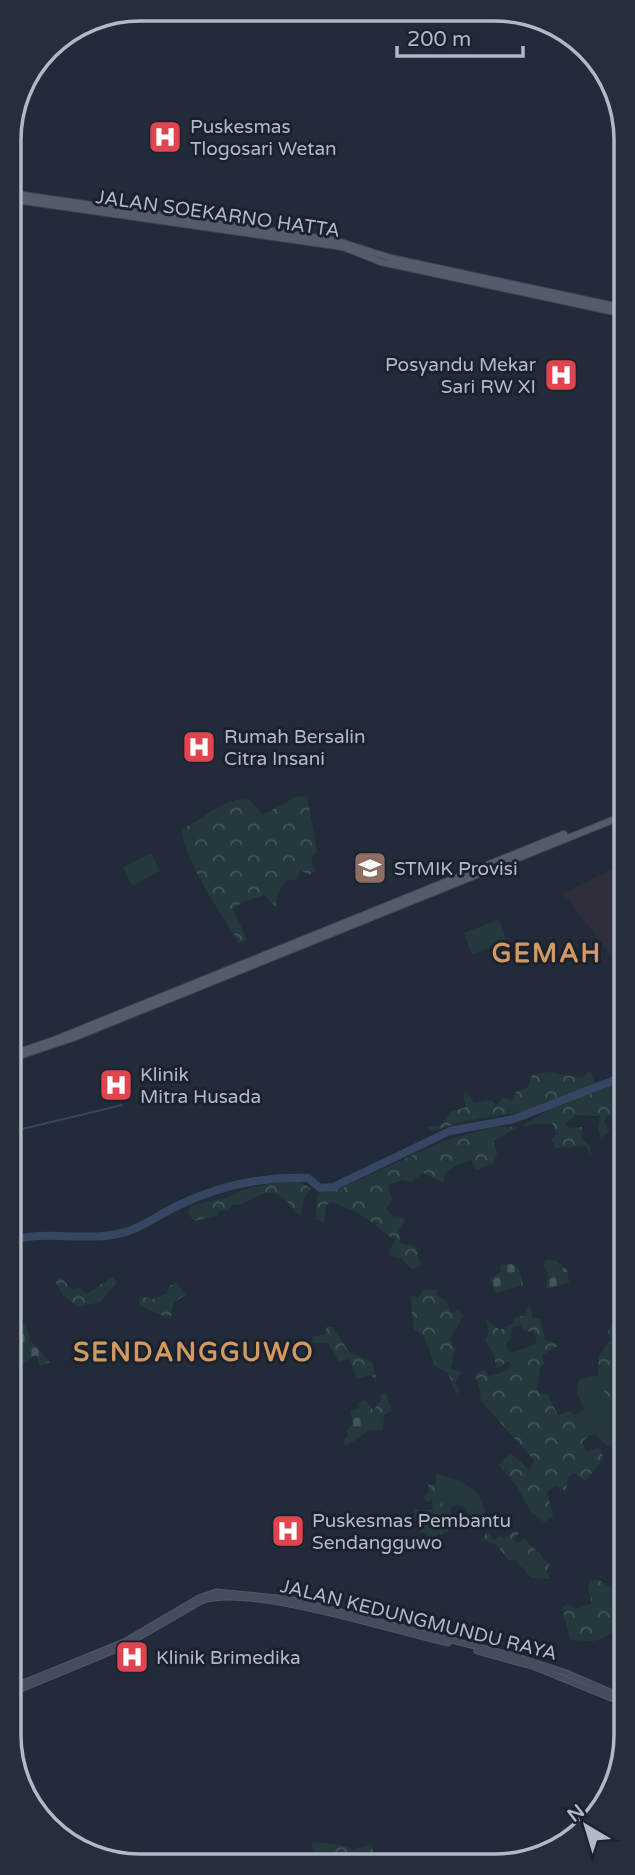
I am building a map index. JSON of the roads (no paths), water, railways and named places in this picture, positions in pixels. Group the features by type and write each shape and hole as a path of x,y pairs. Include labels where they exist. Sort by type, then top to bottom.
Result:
{"main road":[{"path":"21,195 127,213 334,240 391,258 614,310"},
{"name":"JALAN SOEKARNO HATTA","path":"21,200 127,213"},
{"path":"606,307 614,307"},
{"path":"21,1053 614,817"},
{"name":"JALAN KEDUNGMUNDU RAYA","path":"21,1687 124,1642 211,1593 280,1598 331,1613 532,1661 614,1696"}],"waterway":[{"path":"21,1238 122,1233 195,1198 258,1180 308,1178 320,1188 333,1187 450,1131 514,1119 614,1080"},
{"path":"21,1129 122,1105"}],"place":[{"name":"Puskesmas Tlogosari Wetan","path":"165,137"},
{"name":"Posyandu Mekar Sari RW XI","path":"561,375"},
{"name":"Rumah Bersalin Citra Insani","path":"199,747"},
{"name":"STMIK Provisi","path":"370,868"},
{"name":"Klinik Mitra Husada","path":"116,1085"},
{"name":"Puskesmas Pembantu Sendangguwo","path":"288,1531"},
{"name":"Klinik Brimedika","path":"132,1657"}],"district":[{"name":"GEMAH","path":"547,953"},
{"name":"SENDANGGUWO","path":"194,1352"}]}
